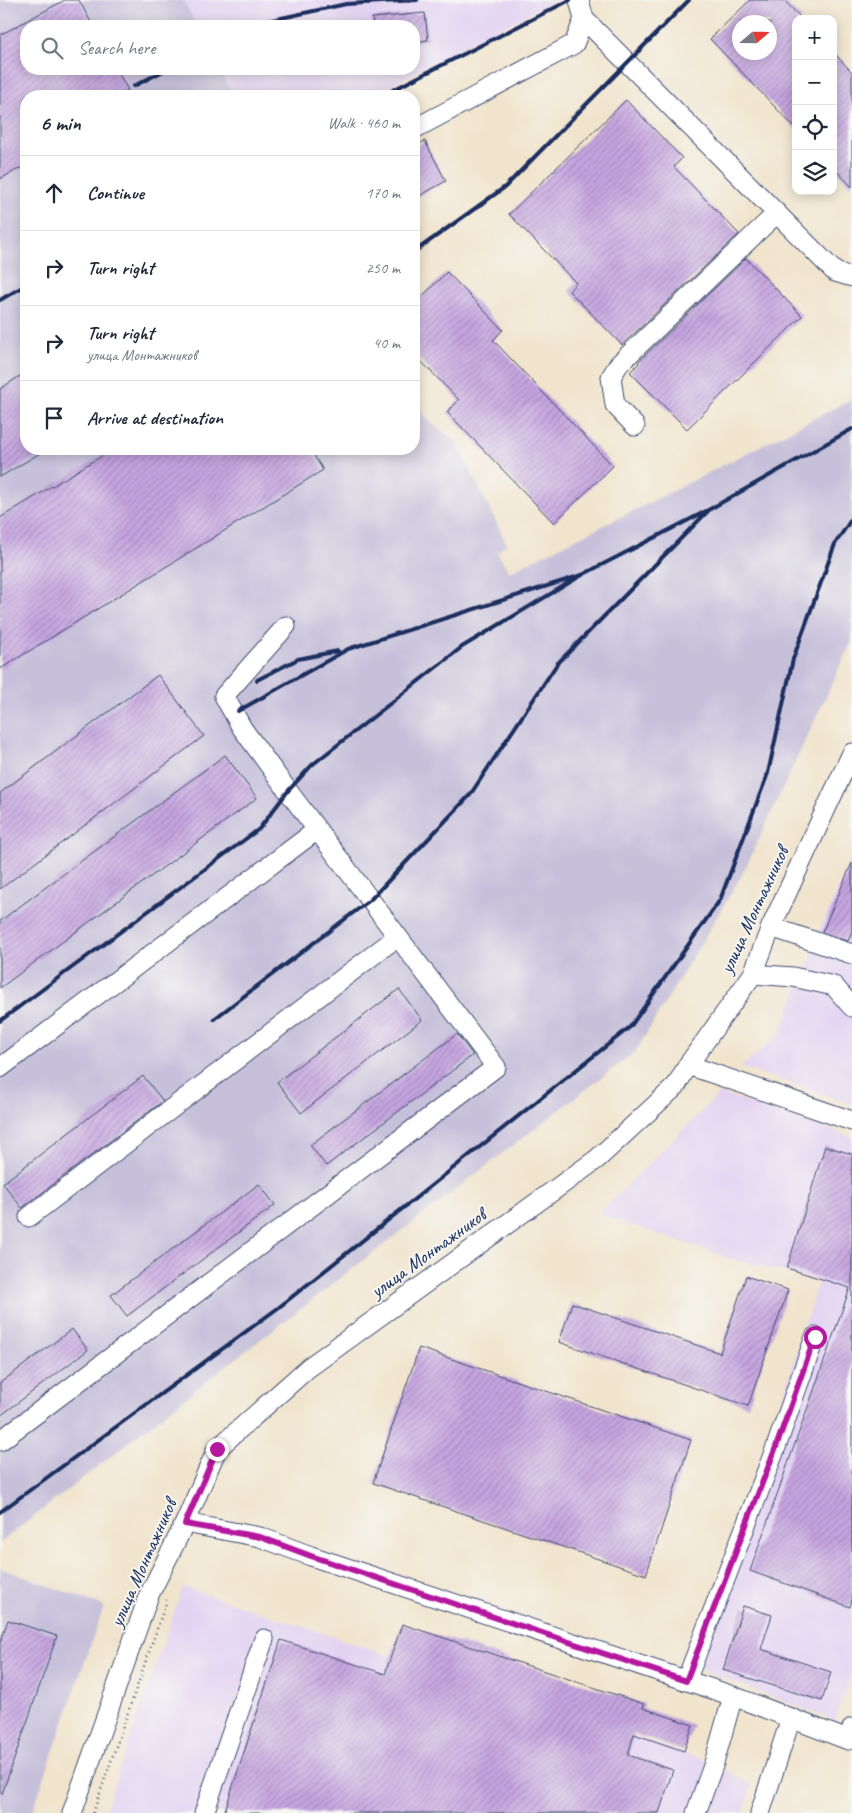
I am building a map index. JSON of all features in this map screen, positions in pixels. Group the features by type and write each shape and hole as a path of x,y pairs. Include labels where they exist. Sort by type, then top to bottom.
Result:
{"street":[{"path":"578,0 584,19 835,272 852,277"},
{"path":"420,126 574,44 584,19"},
{"path":"635,426 615,405 611,377 620,364 777,213"},
{"path":"0,1441 496,1067 242,728 224,696 286,626"},
{"name":"улица Монтажников","path":"72,1813 149,1595 185,1524 217,1449 308,1368 597,1159 676,1086 688,1065 753,974 771,927 852,753"},
{"path":"0,1068 317,830"},
{"path":"771,927 852,954"},
{"path":"29,1216 397,937"},
{"path":"753,974 794,977 834,986 852,1007"},
{"path":"688,1065 852,1122"},
{"path":"686,1681 776,1447 815,1337"},
{"path":"185,1524 260,1537 311,1556 733,1696 848,1740 852,1728"},
{"path":"204,1813 264,1639"},
{"path":"696,1813 714,1763 733,1696"},
{"path":"760,1813 791,1718"}],"path":[{"path":"94,1813 167,1600"}],"shaded area":[{"path":"0,0 183,0 194,20 20,20 20,75 222,75 230,90 20,90 20,455 420,455 420,407 425,417 456,442 507,544 497,552 509,572 667,494 852,399 852,641 742,875 636,1051 222,1369 0,1543"},
{"path":"183,0 556,0 420,70 420,20 194,20"},
{"path":"222,75 410,75 381,90 230,90"},
{"path":"852,856 852,1104 741,1067 780,1034 815,942"},
{"path":"720,1093 852,1137 852,1672 835,1721 687,1664 772,1433 818,1281 729,1258 598,1214"},
{"path":"0,1568 104,1606 32,1813 0,1813"},
{"path":"183,1587 714,1763 752,1786 743,1813 104,1813"}],"building":[{"path":"65,0 79,0 90,20 28,20"},
{"path":"750,0 784,0 798,15 792,15 792,125 710,39 732,18 732,60 777,60 777,15 735,15"},
{"path":"425,13 428,40 420,41 420,20 372,20 372,18"},
{"path":"20,24 20,75 119,75 128,90 20,90 20,168 0,179 0,35"},
{"path":"837,56 852,72 852,187 837,171"},
{"path":"626,100 682,158 674,167 739,234 622,345 569,291 576,283 509,214"},
{"path":"425,141 446,181 420,196 420,144"},
{"path":"746,258 802,316 687,429 630,372 638,362"},
{"path":"447,272 503,330 493,340 613,466 554,523 447,412 459,400 420,360 420,298"},
{"path":"20,376 20,455 37,455 0,477 0,389"},
{"path":"103,455 314,455 323,470 0,669 0,518"},
{"path":"158,675 204,736 0,889 0,793"},
{"path":"225,755 257,798 0,988 0,921"},
{"path":"852,863 852,931 848,941 822,932"},
{"path":"399,989 422,1020 301,1113 277,1082"},
{"path":"457,1034 473,1055 326,1166 310,1145"},
{"path":"143,1076 163,1101 22,1208 3,1183"},
{"path":"825,1146 852,1154 852,1600 850,1607 750,1571 850,1288 787,1268"},
{"path":"259,1184 275,1205 127,1316 111,1295"},
{"path":"746,1276 788,1290 748,1406 559,1342 572,1303 720,1353"},
{"path":"72,1329 88,1350 0,1416 0,1383"},
{"path":"419,1348 691,1440 646,1575 373,1483"},
{"path":"743,1606 772,1615 761,1649 831,1672 822,1701 723,1670"},
{"path":"8,1620 57,1636 2,1794 0,1793 0,1643"},
{"path":"402,1624 644,1704 643,1708 693,1725 684,1751 634,1734 628,1755 673,1770 659,1813 224,1813 281,1640 385,1674"}],"railway":[{"path":"272,20 346,4 417,0"},
{"path":"393,90 570,0"},
{"path":"420,248 505,187 689,0"},
{"path":"134,86 155,75"},
{"path":"0,300 20,288"},
{"path":"238,711 348,649 582,575 710,509 852,429"},
{"path":"214,1019 370,900 470,795 557,664 710,509"},
{"path":"0,1512 278,1308 630,1027 720,900 768,773 793,659 835,544 852,518"},
{"path":"0,1021 259,829 288,791 312,765 462,647 582,575"},
{"path":"257,680 298,659 338,651"}],"route":[{"path":"217,1449 185,1524 260,1537 311,1556 686,1681 776,1447 815,1337"}]}
